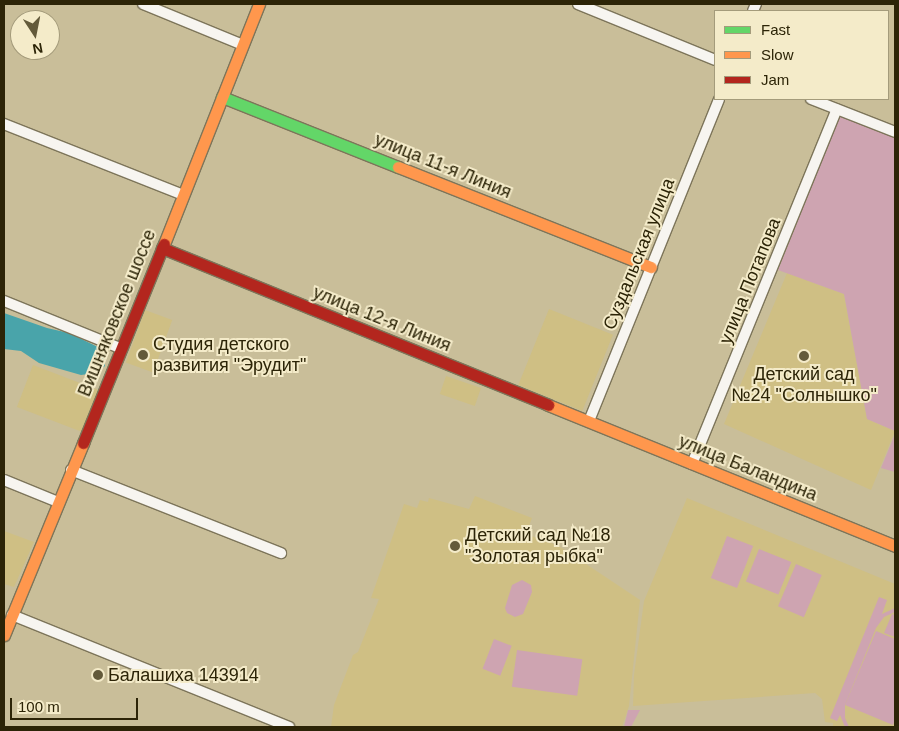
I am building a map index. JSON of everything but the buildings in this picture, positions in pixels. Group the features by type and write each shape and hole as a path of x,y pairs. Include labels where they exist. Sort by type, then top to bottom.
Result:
{"street":[{"path":"143,4 243,45"},
{"name":"Вишняковское шоссе","path":"4,635 122,349 260,4"},
{"path":"578,4 714,60"},
{"name":"улица 11-я Линия","path":"222,98 651,267"},
{"name":"Суздальская улица","path":"589,421 718,100"},
{"path":"814,100 895,132"},
{"name":"улица Потапова","path":"692,464 837,109"},
{"path":"4,124 183,195"},
{"name":"улица 12-я Линия","path":"162,248 589,421"},
{"path":"4,300 122,349"},
{"name":"улица Баландина","path":"589,421 895,546"},
{"path":"71,470 281,553"},
{"path":"4,480 58,502"},
{"path":"12,615 289,727"}],"shaded area":[{"path":"841,114 895,135 895,431 867,419 844,294 778,270"},
{"name":"Детский сад №24 \"Солнышко\"","path":"787,273 844,294 867,419 895,431 871,490 724,424"},
{"path":"549,309 613,335 582,411 518,385"},
{"path":"145,310 172,320 153,373 126,363"},
{"path":"33,365 98,390 82,432 17,407"},
{"path":"446,376 481,388 475,406 440,394"},
{"path":"895,434 895,472 881,468"},
{"path":"475,496 532,518 526,534 559,546 640,600 629,706 622,727 331,727 334,705 353,655 358,652 379,599 371,598 404,504 417,508 420,500 428,502 429,498 469,509"},
{"path":"687,498 895,584 895,727 833,727 833,723 825,722 822,699 815,693 633,706 634,675 644,601"},
{"path":"4,531 34,542 14,587 4,584"},
{"path":"727,536 753,546 737,588 711,578"},
{"path":"759,549 791,562 778,595 746,581"},
{"path":"796,564 822,575 804,617 778,606"},
{"path":"522,580 531,585 532,592 523,614 515,617 507,613 505,608 512,585"},
{"path":"879,597 887,600 882,614 895,608 895,612 884,617 876,628 845,705 845,718 849,727 845,727 840,715 837,721 830,718"},
{"path":"892,614 895,615 895,637 884,633"},
{"path":"876,631 895,639 895,719 893,725 845,705"},
{"path":"494,639 512,646 500,676 483,669"},
{"path":"517,650 582,659 577,696 512,687"},
{"path":"628,710 640,710 631,727 624,727"}],"water":[{"path":"4,313 47,328 69,333 102,349 105,366 96,373 81,375 39,363 21,351 4,349"}],"traffic: fast":[{"path":"222,97 398,167"}],"traffic: slow":[{"path":"164,244 259,4"},
{"path":"398,167 651,267"},
{"path":"548,405 895,546"},
{"path":"4,635 83,443"}],"traffic: jam":[{"path":"83,443 164,244"},
{"path":"162,248 548,405"}],"place":[{"name":"Студия детского развития \"Эрудит\"","path":"143,355"},
{"name":"Детский сад №24 \"Солнышко\"","path":"804,356"},
{"name":"Детский сад №18 \"Золотая рыбка\"","path":"455,546"},
{"name":"Балашиха 143914","path":"98,675"}]}
